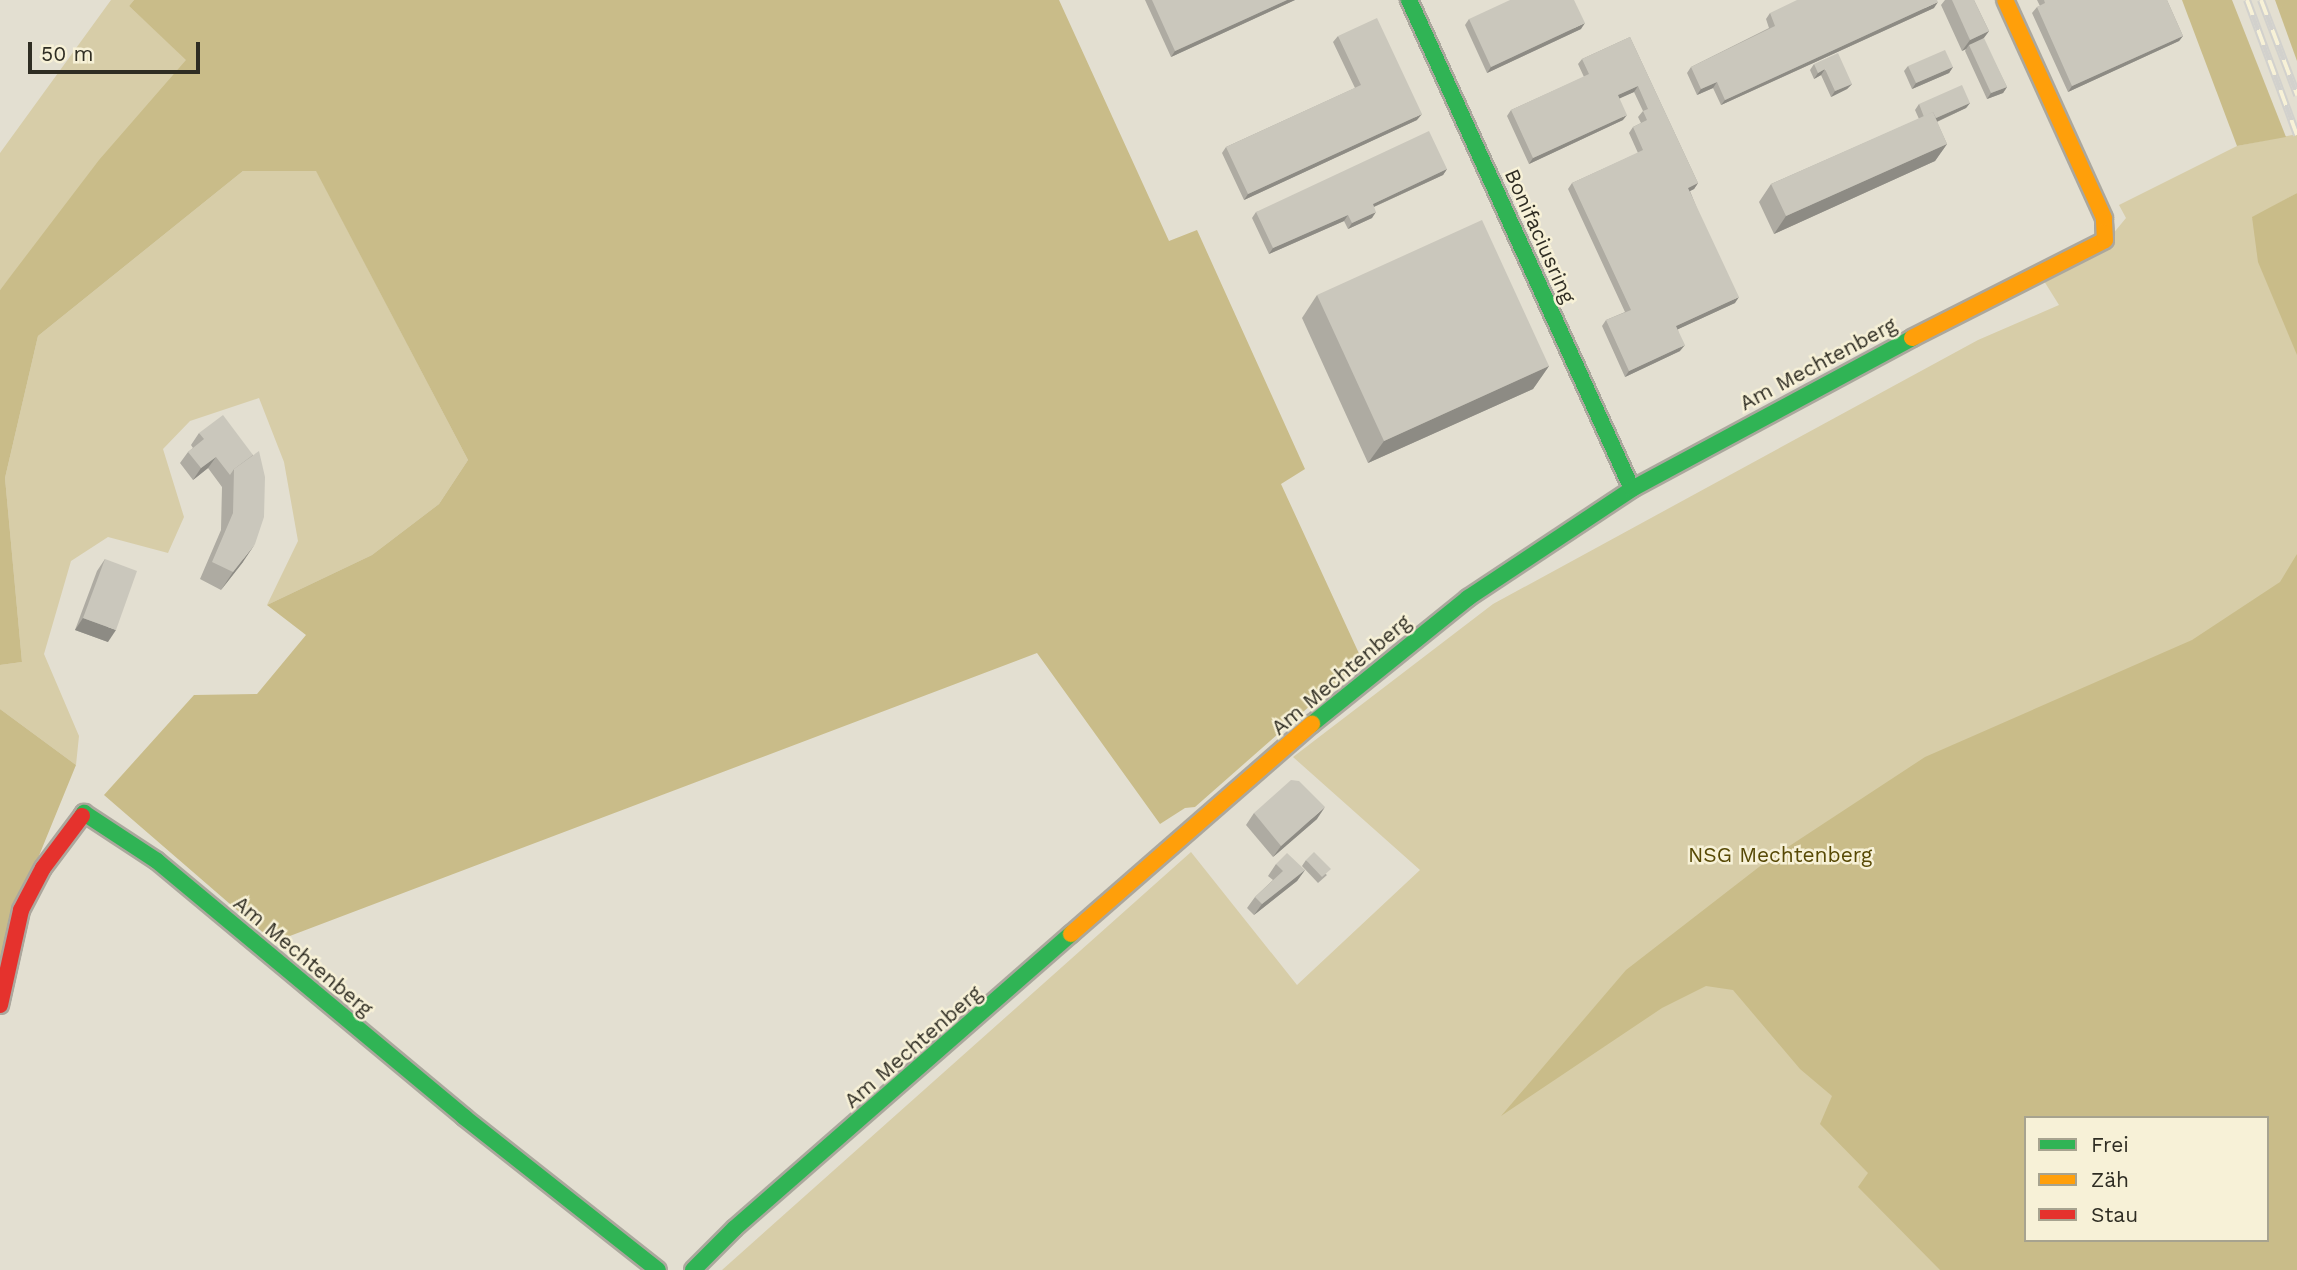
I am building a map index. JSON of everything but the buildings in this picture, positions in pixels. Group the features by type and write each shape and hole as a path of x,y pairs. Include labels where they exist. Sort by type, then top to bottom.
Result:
{"street":[{"name":"Bonifaciusring","path":"1409,0 1632,489"},
{"name":"Am Mechtenberg","path":"694,1270 735,1228 1300,734 1468,598 1632,489 1979,302 2105,240 2105,218 2005,0"},
{"name":"Am Mechtenberg","path":"0,1004 21,910 43,867 83,813 157,861 464,1116 658,1270"}],"green space":[{"path":"111,0 134,0 129,6 187,60 0,290 0,153"},
{"path":"134,0 1059,0 1169,241 1197,230 1305,469 1281,484 1362,660 1195,807 1185,808 1160,824 1037,653 274,942 104,795 194,695 257,694 306,635 267,605 372,555 439,504 468,460 316,171 243,171 38,336 5,478 22,662 0,665 0,290 99,160 186,60 129,6"},
{"path":"2182,0 2232,0 2286,137 2237,146"},
{"path":"2275,0 2297,0 2297,61"},
{"name":"NSG Mechtenberg","path":"2297,134 2297,193 2252,218 2297,268 2297,1270 722,1270 1191,852 1297,985 1420,870 1293,757 1493,604 1978,340 2059,305 2039,273 2107,241 2126,218 2119,205 2237,146"},
{"path":"316,170 468,460 439,504 372,555 267,605 298,541 284,462 259,398 190,421 163,449 184,517 168,553 108,537 71,561 44,654 79,736 76,765 0,709 0,665 22,662 5,478 38,336 243,171"},
{"path":"2297,193 2297,355 2258,262 2252,217"},
{"path":"2297,554 2297,1270 1940,1270 1858,1187 1868,1173 1820,1124 1832,1096 1800,1069 1733,990 1706,986 1662,1008 1501,1116 1626,970 1768,860 1925,757 2192,640 2280,582"},
{"path":"0,709 76,765 25,890 0,976"}],"railway":[{"path":"2247,0 2297,135"},
{"path":"2261,0 2297,95"}],"traffic: fast":[{"path":"1409,0 1632,489"},
{"path":"1312,724 1468,598 1632,489 1912,338"},
{"path":"82,816 84,813 157,861 464,1117 658,1270"},
{"path":"693,1270 735,1228 1071,934"}],"traffic: slow":[{"path":"1912,338 2105,240 2104,218 2005,0"},
{"path":"1071,934 1312,724"}],"traffic: jam":[{"path":"0,1005 21,910 43,868 82,816"}]}
